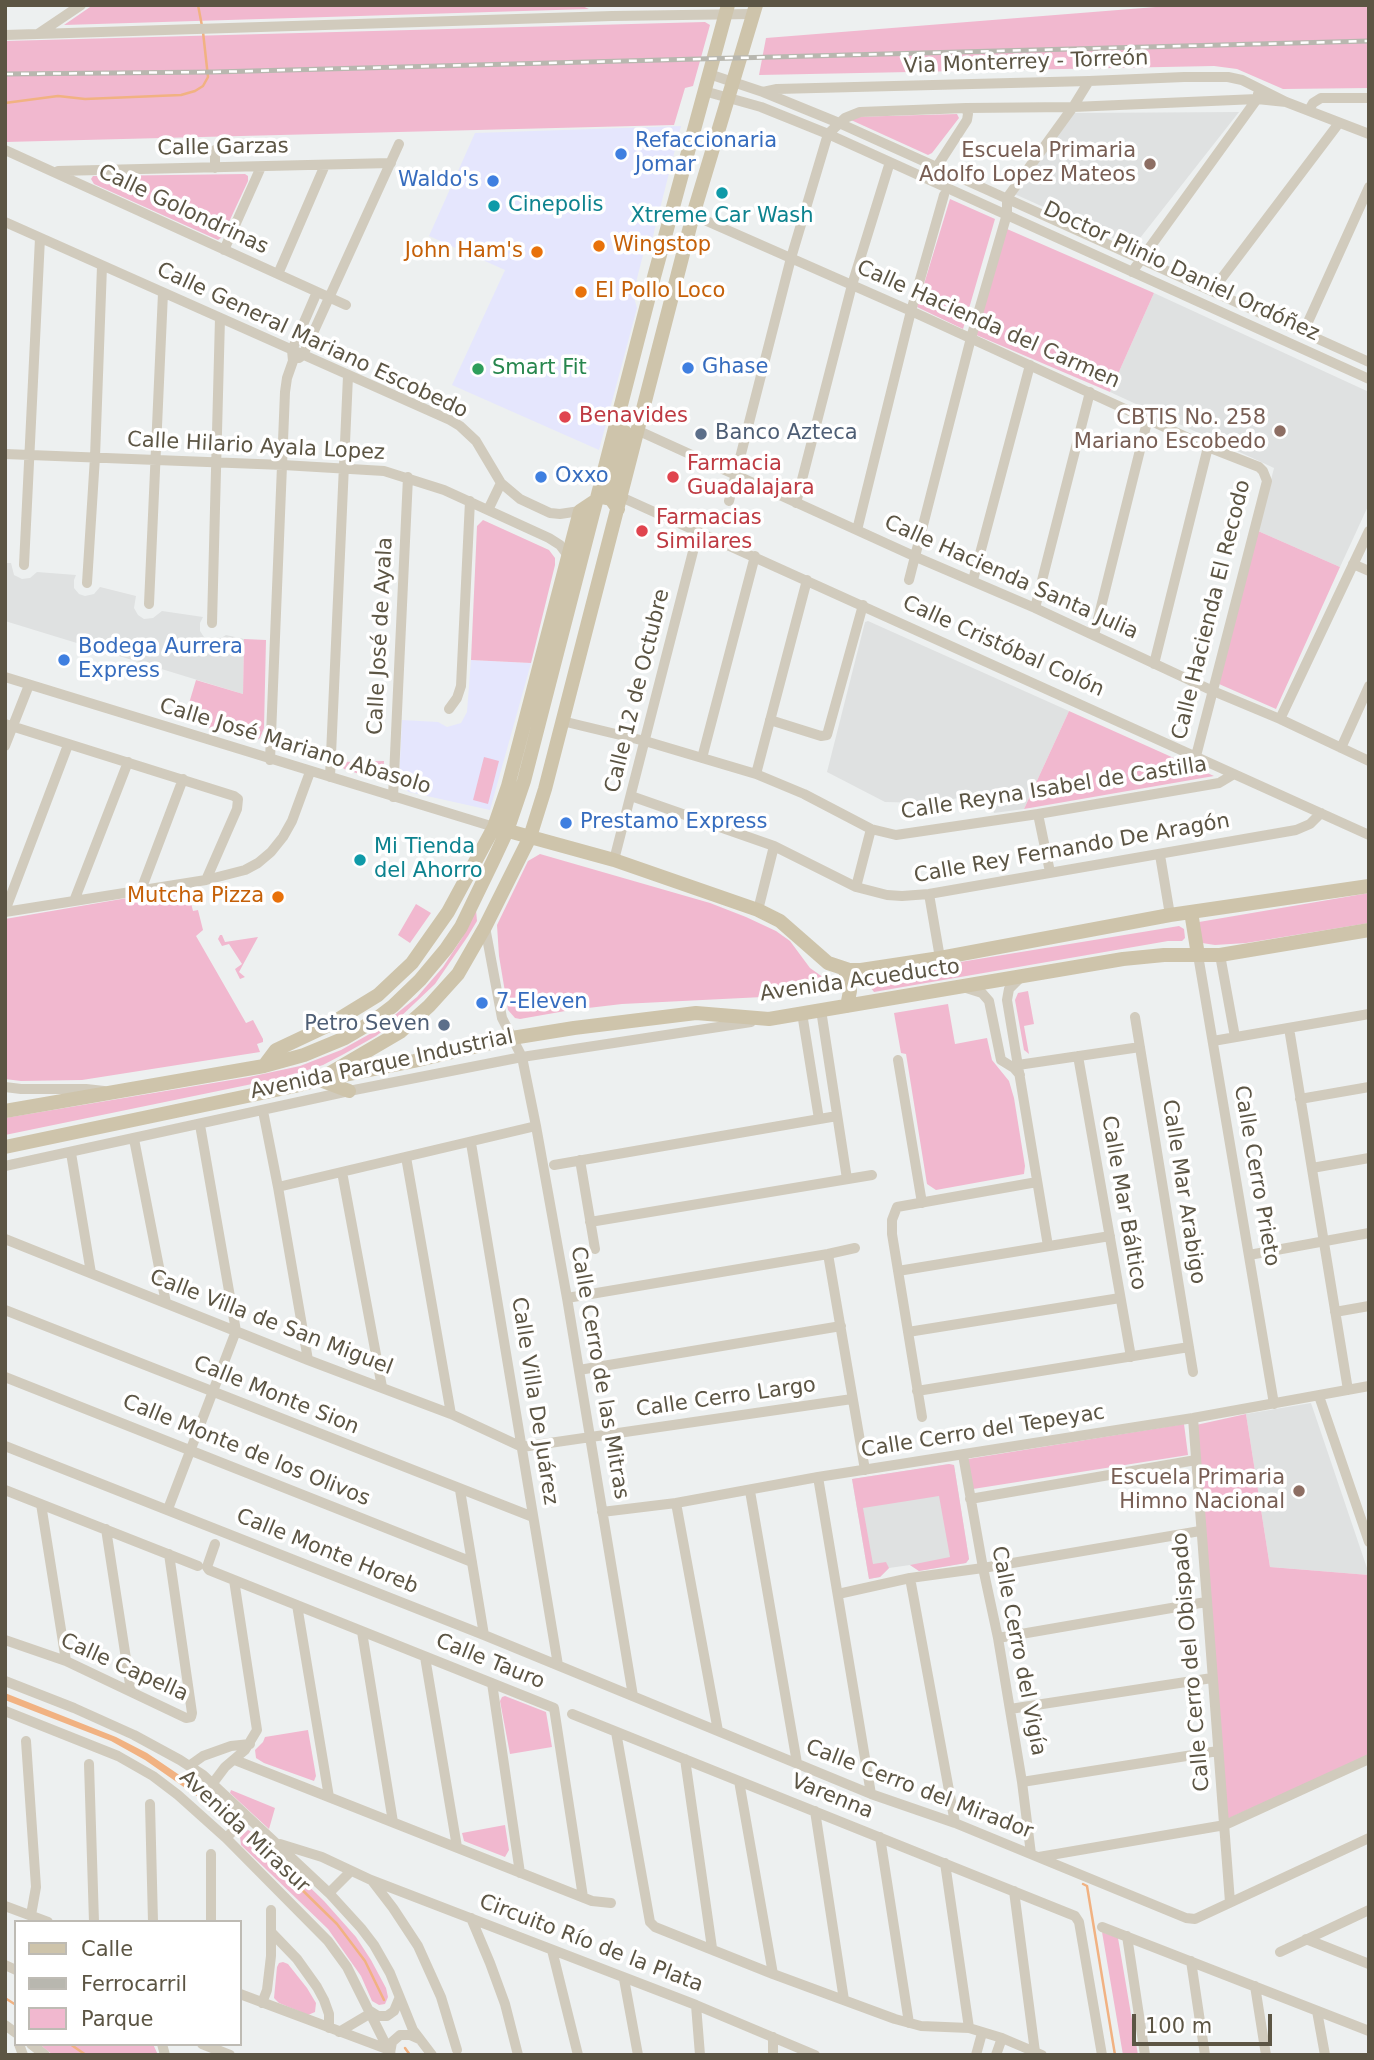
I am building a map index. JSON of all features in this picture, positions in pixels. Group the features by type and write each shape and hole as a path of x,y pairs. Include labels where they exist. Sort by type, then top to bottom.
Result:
{"main road":[{"path":"264,1066 276,1050 361,1007 412,963 500,829 524,781 727,10"},
{"path":"5,1147 318,1080 400,1032 421,1014 457,974 485,927 530,837 545,789 694,215 755,10"},
{"path":"619,503 611,485 628,417 628,407 624,400"},
{"path":"5,1111 264,1066 304,1055 345,1038 372,1022 420,980 461,927 493,861 508,786 580,510 604,497 619,503"},
{"name":"Avenida Acueducto","path":"500,829 614,860 758,911 780,921 828,963 844,969 862,970 940,958 1170,915 1369,886"},
{"path":"485,927 481,902 494,870 493,861"},
{"path":"1191,912 1198,956"},
{"name":"Avenida Acueducto","path":"318,1080 512,1038 574,1028 696,1013 769,1019 1125,959 1164,955 1220,955 1369,930"},
{"path":"844,969 850,991 847,1006"},
{"path":"862,970 858,976 858,988 862,998 868,1002"},
{"path":"318,1080 349,1091"}],"street":[{"path":"38,34 81,5"},
{"path":"5,35 755,10"},
{"name":"Doctor Plinio Daniel Ordóñez","path":"709,74 734,81 839,123 1369,362"},
{"name":"Via Monterrey - Torreón","path":"763,92 777,89 1228,77 1242,80 1258,94 1309,110 1369,134"},
{"path":"909,580 971,338 1007,214 1007,198 1089,81"},
{"name":"Doctor Plinio Daniel Ordóñez","path":"704,91 761,107 828,134 1369,379"},
{"path":"729,501 791,258 828,134 839,123 851,114 860,112 966,107 1073,107 1258,94"},
{"path":"1132,272 1258,94"},
{"path":"1309,110 1321,98 1369,98"},
{"path":"936,167 967,120 966,107"},
{"path":"1212,291 1339,122"},
{"path":"296,355 330,298 399,144"},
{"name":"Calle Golondrinas","path":"5,150 346,305"},
{"path":"215,150 215,168"},
{"path":"796,503 852,285 890,162"},
{"name":"Calle Garzas","path":"56,172 391,163"},
{"path":"278,274 325,165"},
{"path":"224,250 261,167"},
{"path":"1303,332 1369,187"},
{"path":"857,530 911,311 944,195"},
{"name":"Calle Hacienda del Carmen","path":"694,215 1208,447 1259,467 1265,474"},
{"name":"Calle General Mariano Escobedo","path":"5,222 296,355 450,420 476,441 501,483 520,499 550,513 580,510"},
{"path":"24,565 40,238"},
{"path":"87,583 102,266"},
{"path":"270,760 285,392 287,378 317,292"},
{"path":"149,604 163,293"},
{"path":"212,622 220,318"},
{"path":"973,580 1030,365"},
{"path":"330,777 348,376"},
{"path":"1035,608 1090,392"},
{"path":"1094,635 1148,418"},
{"name":"Calle Hacienda Santa Julia","path":"639,430 1369,761"},
{"path":"1154,664 1208,447"},
{"name":"Calle Hilario Ayala Lopez","path":"5,454 384,471 408,477 488,510 555,541 569,556"},
{"name":"Calle Hacienda El Recodo","path":"1196,756 1267,481 1265,474"},
{"name":"Calle José de Ayala","path":"393,797 408,477"},
{"path":"488,510 501,483"},
{"path":"449,709 461,686 470,502"},
{"name":"Calle Cristóbal Colón","path":"619,503 698,531 755,556 1369,835"},
{"name":"Calle 12 de Octubre","path":"614,860 698,531"},
{"path":"1280,719 1369,531"},
{"path":"702,758 755,556"},
{"path":"1353,564 1369,571"},
{"path":"756,774 807,580"},
{"path":"770,720 821,736 827,735 863,605"},
{"name":"Calle José Mariano Abasolo","path":"5,677 500,829"},
{"path":"5,746 9,725 29,685"},
{"path":"1341,748 1369,686"},
{"name":"Calle Reyna Isabel de Castilla","path":"562,720 756,774 804,794 872,829 902,835 1219,783 1234,774"},
{"path":"9,725 228,793 238,799 237,809 206,880"},
{"path":"68,745 5,912 206,880 245,870 271,852 283,837 292,821 310,772"},
{"path":"74,901 128,762"},
{"path":"141,890 183,779"},
{"name":"Calle Rey Fernando De Aragón","path":"631,796 774,846 856,887 902,896 929,894 1296,830 1310,824 1321,813"},
{"path":"1038,814 1050,872"},
{"path":"856,887 872,829"},
{"path":"758,911 774,846"},
{"path":"1160,855 1170,915"},
{"path":"929,894 940,958"},
{"name":"Calle Cerro de las Mitras","path":"485,927 502,1018 522,1057 536,1126 633,1696"},
{"path":"1220,955 1235,1037"},
{"name":"Calle Cerro Prieto","path":"1198,956 1274,1404"},
{"path":"1021,977 1008,993 1007,1000 1048,1246"},
{"path":"962,987 980,992 990,1003 1000,1060 1019,1071 1079,1056 1140,1047"},
{"path":"821,1010 848,1179"},
{"path":"802,1013 819,1119"},
{"path":"992,1016 1009,1013"},
{"path":"1213,1041 1369,1014"},
{"name":"Calle Mar Arabigo","path":"1135,1017 1193,1373"},
{"name":"Avenida Parque Industrial","path":"5,1166 349,1091 522,1057 769,1019"},
{"path":"1289,1028 1348,1390"},
{"name":"Calle Mar Báltico","path":"1079,1056 1131,1357"},
{"path":"898,1060 922,1203"},
{"path":"5,1087 86,1089 113,1093"},
{"path":"1300,1099 1369,1087"},
{"path":"263,1111 308,1360"},
{"path":"554,1165 837,1116"},
{"path":"168,1508 236,1331 200,1125"},
{"path":"278,1187 536,1126"},
{"path":"134,1139 166,1304"},
{"name":"Calle Villa De Juárez","path":"471,1143 558,1665"},
{"path":"71,1153 91,1273"},
{"path":"406,1157 451,1414"},
{"path":"1312,1168 1369,1158"},
{"path":"580,1160 595,1249"},
{"path":"342,1172 382,1387"},
{"path":"590,1222 872,1175"},
{"path":"922,1417 892,1227 897,1207 1037,1182"},
{"path":"1249,1255 1369,1233"},
{"path":"898,1271 1110,1236"},
{"name":"Calle Villa de San Miguel","path":"5,1239 451,1414 522,1447"},
{"path":"567,1298 855,1248"},
{"path":"828,1254 865,1470"},
{"path":"908,1332 1120,1298"},
{"path":"1335,1312 1369,1306"},
{"name":"Calle Monte Sion","path":"5,1310 533,1517"},
{"path":"579,1370 841,1326"},
{"path":"918,1391 1189,1347"},
{"name":"Calle Monte de los Olivos","path":"5,1377 472,1562"},
{"name":"Calle Cerro del Tepeyac","path":"603,1511 750,1491 818,1477 1193,1418 1369,1386"},
{"path":"1319,1396 1369,1542"},
{"name":"Calle Cerro Largo","path":"522,1447 852,1399"},
{"name":"Calle Cerro del Obispado","path":"1193,1418 1230,1902"},
{"name":"Calle Monte Horeb","path":"5,1446 168,1508 633,1696"},
{"name":"Calle Cerro del Vigía","path":"963,1455 998,1638 1034,1856"},
{"path":"970,1499 1196,1460"},
{"path":"818,1477 871,1794"},
{"path":"5,1490 198,1566"},
{"path":"460,1490 484,1635"},
{"path":"750,1491 797,1763"},
{"path":"1356,1506 1369,1502"},
{"path":"676,1503 718,1731"},
{"path":"41,1504 65,1661"},
{"path":"106,1529 131,1690"},
{"path":"838,1594 910,1578 983,1569 1200,1531"},
{"name":"Calle Tauro","path":"215,1544 207,1569 555,1710 583,1897"},
{"name":"Calle Capella","path":"5,1640 65,1661 186,1718 191,1717 169,1554"},
{"path":"910,1578 955,1823"},
{"path":"212,1783 250,1744 257,1733 234,1580"},
{"path":"998,1638 1206,1602"},
{"path":"297,1605 329,1797"},
{"path":"362,1632 393,1822"},
{"path":"425,1657 457,1847"},
{"path":"1010,1709 1212,1678"},
{"name":"Avenida Mirasur","path":"5,1681 106,1722 192,1767 212,1783 330,1893 361,1928 390,1973 413,2030 432,2055"},
{"path":"492,1684 520,1873"},
{"name":"Calle Cerro del Mirador","path":"633,1696 871,1794 955,1823 1190,1919 1230,1902"},
{"name":"Avenida Mirasur","path":"5,1711 134,1764 178,1795 226,1838 328,1941 347,1967 389,2052"},
{"name":"Varenna","path":"572,1714 1077,1917 1101,2055"},
{"path":"616,1732 650,1922 655,1927 773,1974 909,2023 969,2028 1039,2053"},
{"path":"26,1741 36,1887 31,1915"},
{"path":"192,1767 203,1756 231,1745 250,1744"},
{"path":"1022,1782 1218,1751"},
{"path":"685,1759 712,1948"},
{"path":"1034,1856 1225,1825 1369,1759"},
{"path":"235,1760 598,1903 611,1903"},
{"path":"89,1764 94,1920"},
{"path":"739,1781 773,1974"},
{"path":"149,1804 153,1920"},
{"path":"815,1811 844,2000"},
{"path":"226,1838 247,1817"},
{"path":"880,1838 909,2023"},
{"path":"1230,1902 1369,1838"},
{"name":"Circuito Río de la Plata","path":"274,1842 322,1857 371,1880 696,2005 815,2055"},
{"path":"211,1854 211,1920"},
{"path":"945,1863 969,2028"},
{"path":"330,1893 351,1871"},
{"path":"371,1880 418,1946 442,1997 457,2050"},
{"path":"1014,1891 1039,2053"},
{"path":"5,1906 43,1920"},
{"path":"261,2003 267,1990 271,1910"},
{"path":"1280,1952 1369,1910"},
{"path":"471,1918 505,2004 518,2055"},
{"path":"1102,1927 1369,2031"},
{"path":"271,1932 317,1987 334,2030"},
{"path":"1126,1936 1145,2055"},
{"path":"1306,1939 1369,1964"},
{"path":"552,1950 578,2055"},
{"path":"1191,1961 1205,2055"},
{"path":"624,1979 638,2055"},
{"path":"1255,1986 1266,2055"},
{"path":"242,1995 389,2052 392,2042 400,2035 410,2035 421,2041"},
{"path":"334,2030 370,2012 387,2016 394,2011 399,1999"},
{"path":"696,2005 700,2055"},
{"path":"1317,2011 1325,2055"},
{"path":"976,2055 982,2033"},
{"path":"773,2037 774,2055"},
{"path":"996,2055 1002,2038"},
{"path":"207,2046 230,2055"}],"shaded area":[{"name":"Escuela Primaria Adolfo Lopez Mateos","path":"1239,112 1133,247 1010,192 1072,113"},
{"path":"681,126 651,244 643,255 633,294 637,308 599,450 452,385 505,270 429,236 475,133"},
{"name":"CBTIS No. 258 Mariano Escobedo","path":"1154,293 1369,392 1369,504 1340,567 1258,531 1274,468 1110,392"},
{"path":"5,563 11,563 14,575 22,579 30,578 37,572 76,575 74,588 85,596 94,594 100,587 136,596 134,608 144,619 153,618 162,611 203,617 200,631 210,640 218,640 226,635 244,639 243,694 5,621"},
{"path":"868,621 1069,711 1024,809 994,813 990,793 928,803 885,802 827,772 865,622"},
{"path":"471,660 531,663 490,810 409,792 401,787 399,781 402,720 438,722 447,727 461,723 467,712"},
{"name":"Escuela Primaria Himno Nacional","path":"1311,1403 1369,1575 1270,1567 1246,1414"},
{"path":"954,1465 969,1559 966,1563 919,1571 910,1565 889,1568 880,1577 869,1579 852,1479"},
{"path":"5,1693 116,1737 147,1753 203,1791 229,1819 224,1820 201,1799 145,1760 111,1741 5,1700"}],"green space":[{"path":"93,5 580,5 589,9 64,25"},
{"path":"1181,5 1369,5 1369,88 1283,89 1237,69 1214,66 759,75 766,38"},
{"path":"705,22 710,25 693,86 685,88 674,125 5,142 5,41"},
{"path":"957,114 959,118 928,155 851,120 851,117"},
{"path":"245,174 248,181 222,237 218,240 94,184 91,179 93,176"},
{"path":"950,199 995,219 963,329 917,307"},
{"path":"1007,229 1154,293 1110,392 974,334"},
{"path":"483,520 549,550 555,558 531,663 471,660 477,526"},
{"path":"1258,531 1340,567 1276,709 1219,684"},
{"path":"244,639 266,640 264,728 260,738 254,742 184,720 196,680 243,694"},
{"path":"1069,711 1214,776 1024,809"},
{"path":"484,757 499,761 488,804 473,800"},
{"path":"384,761 383,775 378,780 344,769 339,762"},
{"path":"540,854 710,903 776,931 790,941 810,968 827,980 831,991 803,995 622,1004 515,1018 508,1010 497,925 528,861"},
{"path":"174,890 177,893 178,905 191,903 193,911 198,910 203,930 196,936 246,1023 253,1020 263,1039 263,1042 257,1044 260,1052 82,1080 5,1079 5,919"},
{"path":"1369,893 1369,923 1246,943 1202,943 1199,922"},
{"path":"416,904 431,913 410,943 398,935"},
{"path":"476,910 477,921 435,984 376,1036 323,1065 286,1077 5,1135 5,1118 249,1077 300,1066 341,1050 375,1031 417,997 443,967"},
{"path":"1179,926 1184,929 1185,938 1182,941 1168,941 874,992 863,978"},
{"path":"220,935 225,942 258,937 239,972 245,977 240,979 235,969 242,964 229,944 222,946 218,939"},
{"path":"1028,991 1034,1024 1024,1026 1029,1054 1024,1050 1015,1000 1018,993"},
{"path":"948,1004 955,1044 987,1038 992,1060 1009,1081 1025,1166 1024,1174 936,1190 927,1184 906,1054 901,1053 894,1013"},
{"path":"1246,1414 1270,1567 1369,1575 1369,1755 1225,1820 1196,1425"},
{"path":"1184,1424 1188,1455 973,1489 968,1459"},
{"path":"954,1465 969,1559 966,1563 919,1571 910,1565 950,1557 939,1496 863,1508 873,1564 886,1562 889,1568 880,1577 869,1579 852,1479"},
{"path":"505,1696 546,1712 552,1747 510,1754 500,1701"},
{"path":"308,1730 316,1776 314,1781 256,1758 255,1750 265,1737"},
{"path":"231,1790 275,1808 269,1829 230,1793"},
{"path":"505,1825 509,1850 505,1857 464,1841 462,1833"},
{"path":"248,1830 324,1901 356,1937 386,1988 388,1997 385,2004 379,2005 372,2001 361,1976 328,1929 241,1845 240,1837"},
{"path":"1102,1932 1118,1938 1138,2055 1123,2055"},
{"path":"283,1962 288,1964 307,1988 316,2003 315,2012 308,2015 279,2003 274,1998 277,1967"},
{"path":"42,2046 154,2046 158,2055 53,2055"}],"waterway":[{"path":"198,5 202,26"},
{"path":"5,103 58,96 85,99 181,95 195,91 203,86 208,77 203,32"},
{"path":"248,1837 337,1924 365,1961 384,2000"},
{"path":"1083,1884 1087,1886 1115,2055"},
{"path":"5,1998 14,2004"},
{"path":"73,2046 86,2055"},
{"path":"405,2048 410,2055"}],"railway":[{"path":"5,74 214,72 1369,41"}],"place":[{"name":"Refaccionaria Jomar","path":"621,154"},
{"name":"Escuela Primaria Adolfo Lopez Mateos","path":"1150,164"},
{"name":"Waldo's","path":"493,181"},
{"name":"Xtreme Car Wash","path":"722,193"},
{"name":"Cinepolis","path":"494,206"},
{"name":"Wingstop","path":"599,246"},
{"name":"John Ham's","path":"537,252"},
{"name":"El Pollo Loco","path":"581,292"},
{"name":"Ghase","path":"688,368"},
{"name":"Smart Fit","path":"478,369"},
{"name":"Benavides","path":"565,417"},
{"name":"CBTIS No. 258 Mariano Escobedo","path":"1280,431"},
{"name":"Banco Azteca","path":"701,434"},
{"name":"Oxxo","path":"541,477"},
{"name":"Farmacia Guadalajara","path":"673,477"},
{"name":"Farmacias Similares","path":"642,531"},
{"name":"Bodega Aurrera Express","path":"64,660"},
{"name":"Prestamo Express","path":"566,823"},
{"name":"Mi Tienda del Ahorro","path":"360,860"},
{"name":"Mutcha Pizza","path":"278,897"},
{"name":"7-Eleven","path":"482,1003"},
{"name":"Petro Seven","path":"444,1025"},
{"name":"Escuela Primaria Himno Nacional","path":"1299,1491"}]}
